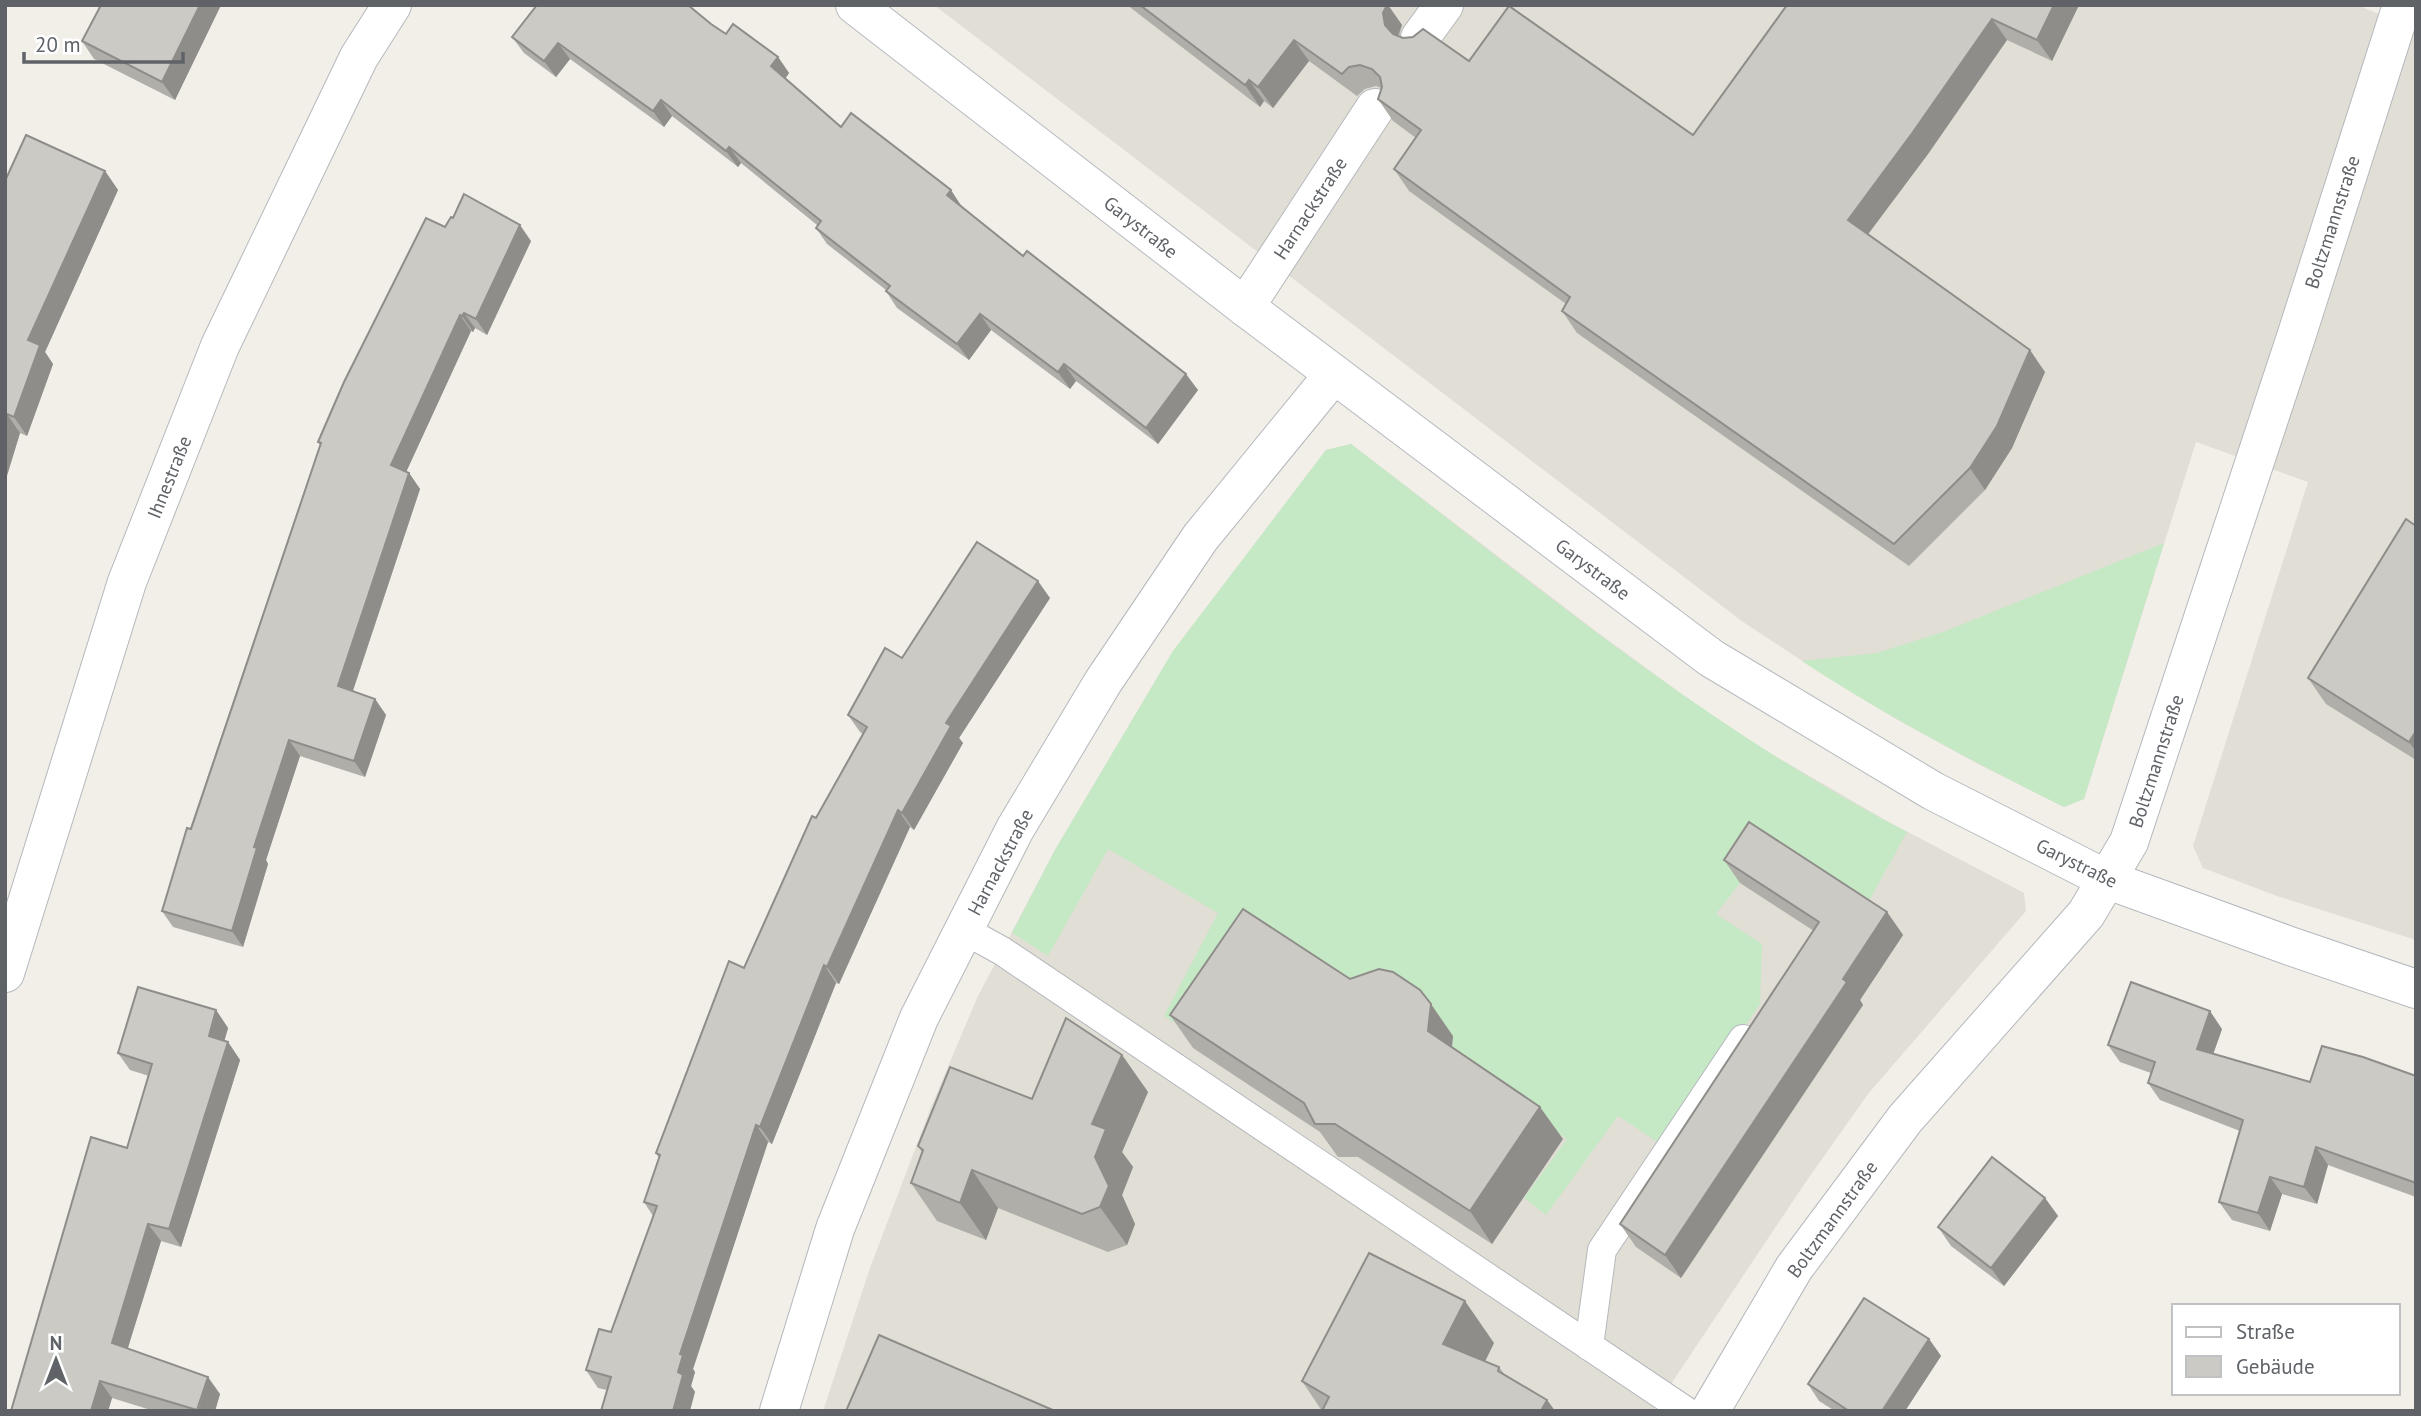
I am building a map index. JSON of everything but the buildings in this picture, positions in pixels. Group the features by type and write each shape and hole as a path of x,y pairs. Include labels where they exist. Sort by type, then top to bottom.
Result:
{"street":[{"name":"Ihnestraße","path":"5,973 127,582 220,346 359,57 392,5"},
{"name":"Garystraße","path":"855,5 1245,307 1711,658 1933,791 2108,880 2416,989"},
{"path":"1420,38 1444,5"},
{"name":"Boltzmannstraße","path":"1710,1411 1794,1268 1905,1119 2087,914 2129,842 2292,350 2402,5"},
{"name":"Harnackstraße","path":"1245,307 1375,108"},
{"name":"Harnackstraße","path":"779,1411 835,1229 919,1018 1015,829 1104,682 1200,538 1334,374"}],"lane":[{"path":"964,930 1002,951 1686,1411"},
{"path":"1589,1346 1602,1250 1759,1014"}],"shaded area":[{"path":"934,5 2357,5 2416,29 2416,940 2277,896 2203,868 2193,846 2308,482 2196,442 2084,799 2064,807 1896,719 1743,622"},
{"path":"1351,444 1708,713 1763,749 1887,821 2024,893 2026,911 1868,1094 1803,1186 1653,1411 823,1411 870,1268 931,1107 977,998 1055,850 1173,651 1326,450"}],"green space":[{"path":"1351,444 1553,600 1690,700 1833,791 1907,832 1864,910 1740,883 1716,914 1762,944 1760,1004 1665,1147 1618,1116 1546,1215 1524,1198 1567,1139 1439,1056 1200,1038 1164,1016 1218,913 1108,849 1048,956 1012,933 1055,850 1173,651 1326,450"},
{"path":"2164,543 2084,799 2064,807 1930,738 1802,661 1877,653 1943,632"}]}
